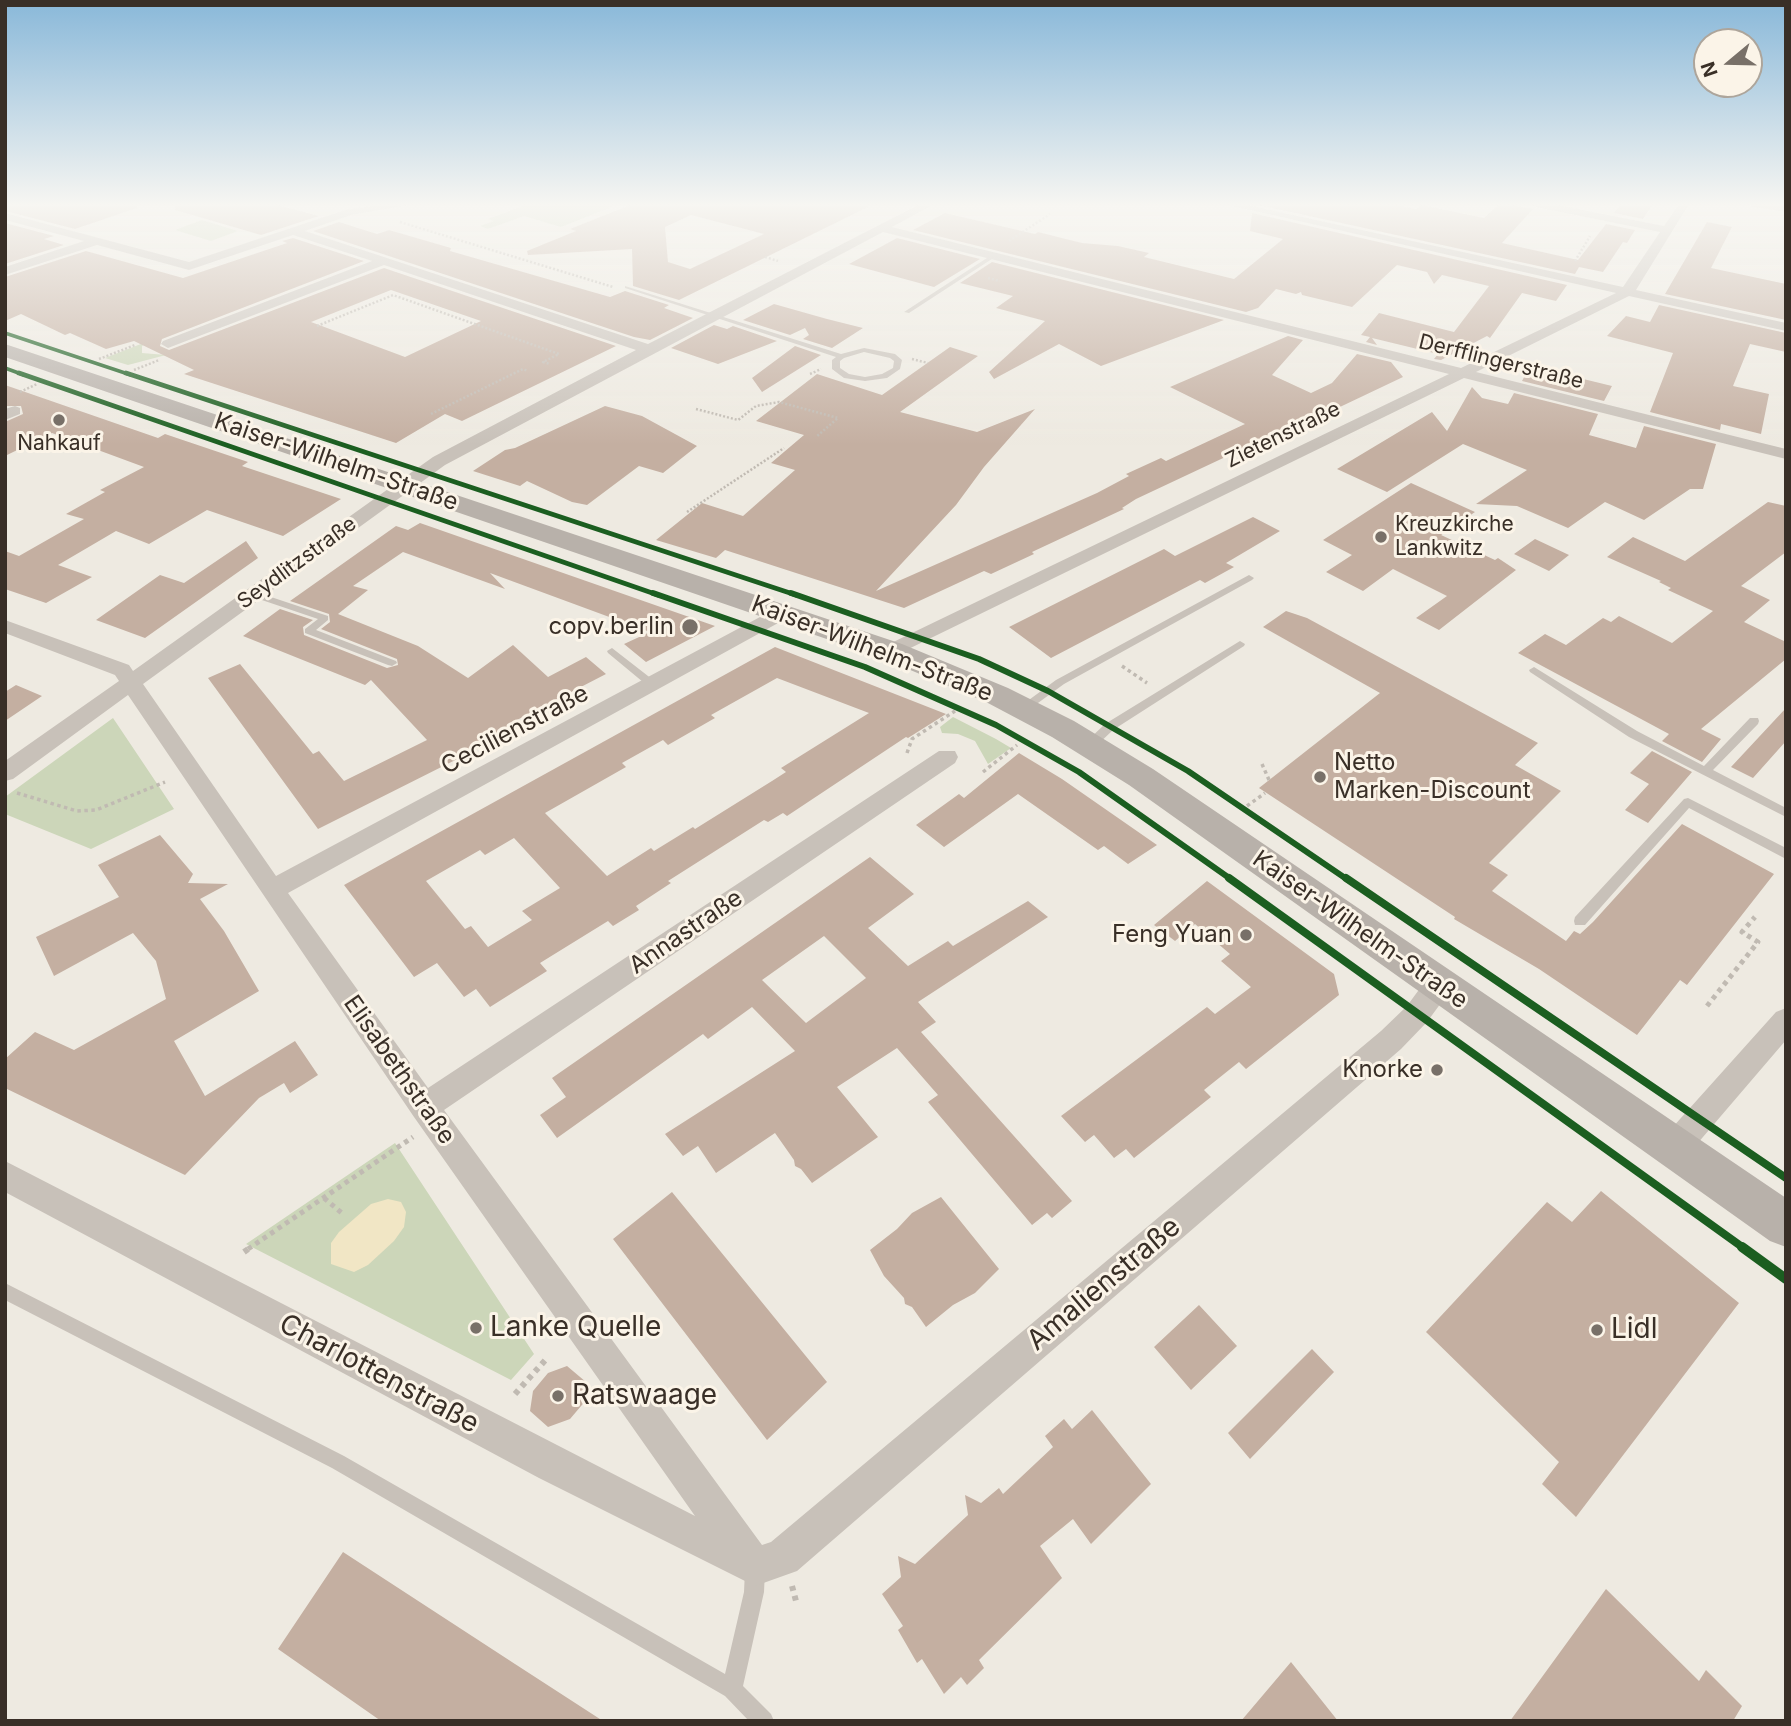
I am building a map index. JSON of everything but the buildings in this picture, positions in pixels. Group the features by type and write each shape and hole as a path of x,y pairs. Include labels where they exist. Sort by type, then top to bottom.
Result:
{"main road":[{"name":"Kaiser-Wilhelm-Straße","path":"5,350 892,651 955,675 1020,730 1090,745 1786,1225"}],"street":[{"path":"169,350 330,285"},
{"path":"455,285 648,349"},
{"name":"Seydlitzstraße","path":"7,782 130,683 405,485 478,438 772,285"},
{"name":"Derfflingerstraße","path":"1102,285 1786,454"},
{"path":"1593,285 1786,327"},
{"path":"1627,292 1632,285"},
{"name":"Zietenstraße","path":"892,651 1627,292"},
{"name":"Cecilienstraße","path":"271,890 782,614"},
{"name":"Elisabethstraße","path":"5,626 122,670 424,1119 755,1567"},
{"name":"Annastraße","path":"424,1119 947,757"},
{"name":"Amalienstraße","path":"755,1567 783,1557 1298,1119 1410,1021 1439,984"},
{"path":"1674,1148 1786,1020"},
{"name":"Charlottenstraße","path":"5,1177 552,1465 755,1567"}],"lane":[{"path":"907,312 955,285"},
{"path":"627,286 841,356 856,350 876,350 892,355 898,364 893,372 884,376 855,378 836,369 836,360 841,356"},
{"path":"1020,730 1109,656 1249,578"},
{"path":"253,594 325,618 309,631 392,663"},
{"path":"1090,745 1109,727 1240,644"},
{"path":"612,651 653,685"},
{"path":"1534,670 1633,734 1786,813"},
{"path":"1705,771 1754,721"},
{"path":"1580,921 1688,802 1786,855"},
{"path":"5,1291 338,1462 732,1689 764,1721"},
{"path":"732,1689 754,1592 755,1567"}],"path":[{"path":"606,285 621,289 627,286"},
{"path":"317,326 393,295 559,354 543,362 550,364"},
{"path":"98,361 135,345"},
{"path":"134,373 169,350"},
{"path":"914,359 921,354"},
{"path":"431,414 523,369 528,371"},
{"path":"29,376 41,380"},
{"path":"696,409 738,420 756,406 779,402 838,418 816,437"},
{"path":"687,512 784,448"},
{"path":"1109,656 1162,693"},
{"path":"907,753 912,739 958,710 949,703"},
{"path":"983,772 1020,730 1031,744"},
{"path":"1262,764 1269,780"},
{"path":"7,782 77,811 96,810 165,782"},
{"path":"1253,816 1245,807 1265,793"},
{"path":"1707,1006 1758,942 1742,932 1755,916"},
{"path":"244,1252 324,1198 424,1119"},
{"path":"324,1198 343,1214"},
{"path":"515,1394 548,1357"},
{"path":"791,1582 796,1601"}],"green space":[{"path":"151,340 142,346 142,353 166,355 128,365 105,358"},
{"path":"953,717 1011,748 988,764 975,741 958,734 942,733 940,727"},
{"path":"113,718 174,809 91,849 5,814 5,797"},
{"path":"395,1143 534,1354 511,1380 246,1244"}],"sand":[{"path":"388,1199 401,1202 406,1212 404,1227 394,1241 368,1265 354,1272 331,1264 331,1243 339,1232 371,1204"}],"cycle path":[{"path":"5,333 902,630 979,659 1048,691 1188,771 1786,1178"},
{"path":"5,368 865,667 996,725 1079,772 1134,810 1786,1279"}],"place":[{"name":"Nahkauf","path":"59,420"},
{"name":"Kreuzkirche Lankwitz","path":"1381,537"},
{"name":"copv.berlin","path":"690,627"},
{"name":"Netto Marken-Discount","path":"1320,777"},
{"name":"Feng Yuan","path":"1246,935"},
{"name":"Knorke","path":"1437,1070"},
{"name":"Lanke Quelle","path":"476,1328"},
{"name":"Lidl","path":"1597,1330"},
{"name":"Ratswaage","path":"558,1396"}]}
